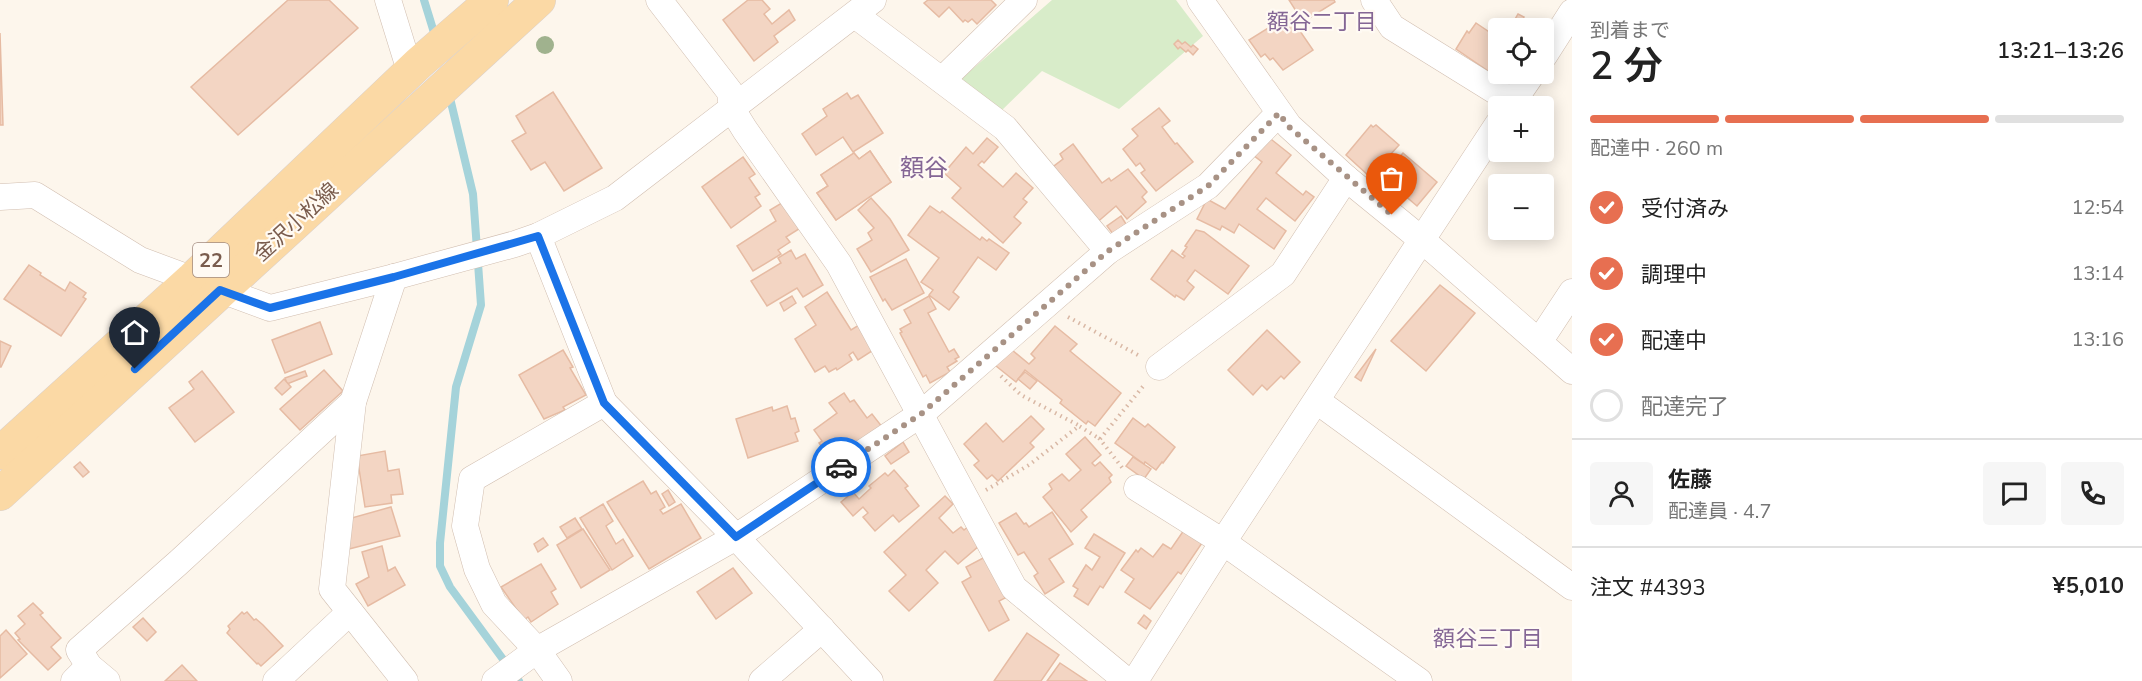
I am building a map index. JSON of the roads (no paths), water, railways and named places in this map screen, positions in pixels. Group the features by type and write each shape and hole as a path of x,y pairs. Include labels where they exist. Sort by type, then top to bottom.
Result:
{"main road":[{"name":"金沢小松線","path":"0,494 415,67 492,0"},
{"name":"金沢小松線","path":"0,453 429,102 539,0"}],"street":[{"path":"388,0 415,67"},
{"path":"659,0 730,92 732,109 838,264 1014,588 1127,681"},
{"path":"942,80 1024,0"},
{"path":"1200,0 1288,126 1572,371"},
{"path":"1374,0 1392,27 1500,96"},
{"path":"0,197 36,195 140,260 270,308 394,277 526,240 615,198 864,7 942,80 1005,128 1108,251"},
{"path":"1554,40 1572,12"},
{"path":"495,681 532,655 736,537 921,414 1108,251 1208,186 1279,113"},
{"path":"1135,681 1223,542 1488,139"},
{"path":"1159,367 1282,274 1346,178"},
{"path":"526,240 604,403 736,537 870,681"},
{"path":"394,277 353,402 332,589 405,681"},
{"path":"1539,342 1572,292"},
{"path":"1317,401 1572,587"},
{"path":"90,676 79,650 178,563 353,402"},
{"path":"559,681 532,655 494,603 477,569 465,526 472,479 604,403"},
{"path":"1137,488 1223,542 1419,681"},
{"path":"276,681 350,612"},
{"path":"762,681 822,629"}],"waterway":[{"path":"424,0 436,39"},
{"path":"449,94 473,194 481,305 456,387 440,543 440,566 450,587 519,681"}],"district":[{"name":"額谷二丁目","path":"1322,22"},
{"name":"額谷","path":"924,168"},
{"name":"額谷三丁目","path":"1488,639"}]}
